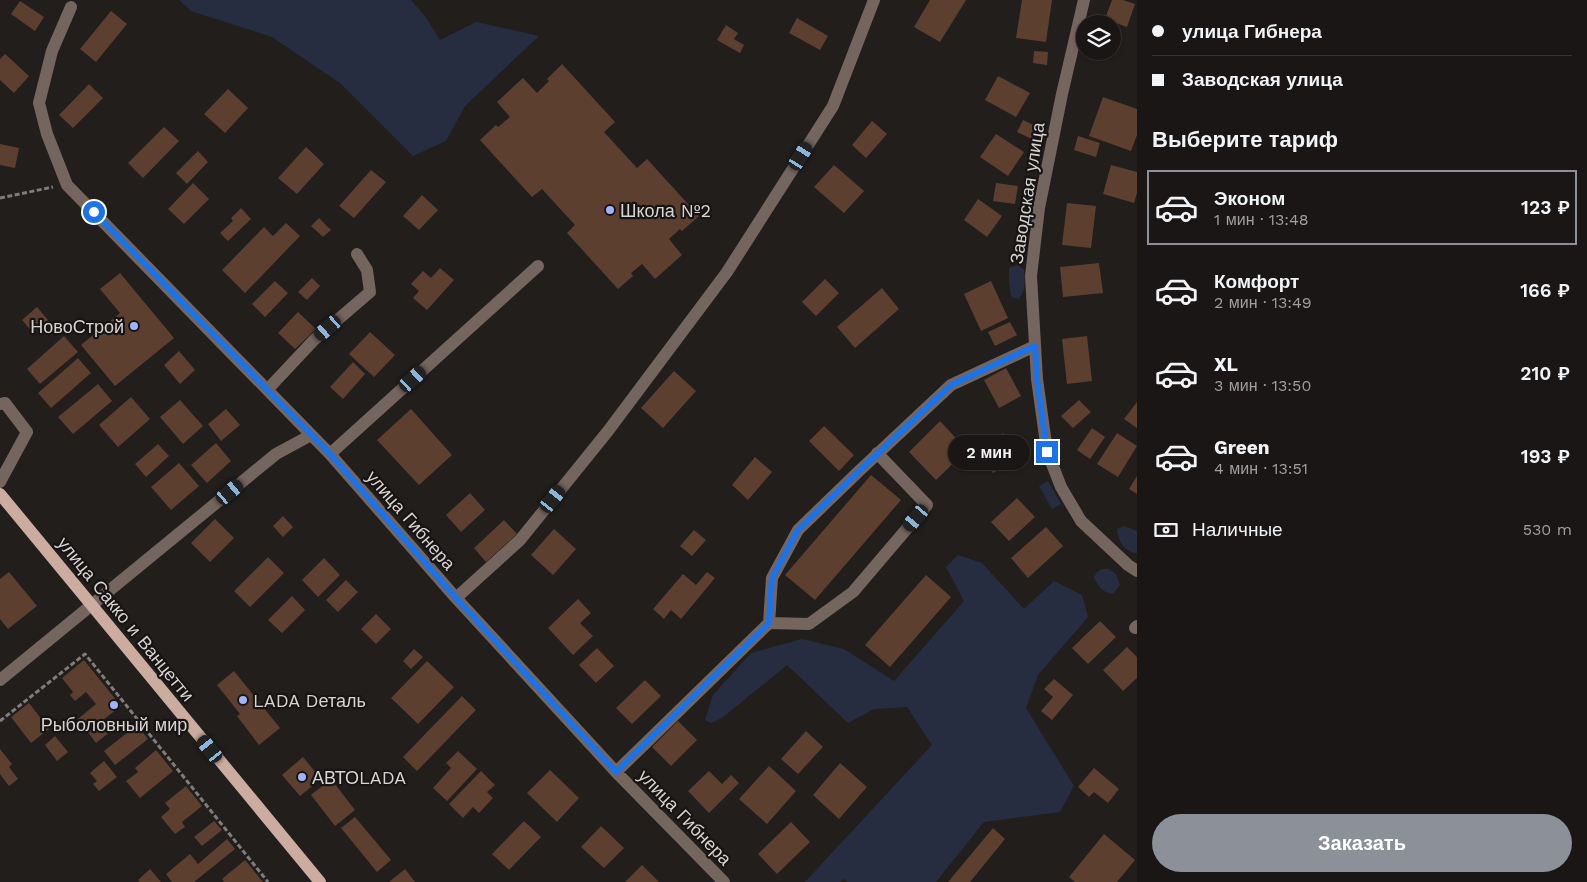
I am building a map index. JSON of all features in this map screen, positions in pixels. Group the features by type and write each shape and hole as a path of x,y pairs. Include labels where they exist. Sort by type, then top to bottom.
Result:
{"main road":[{"name":"улица Сакко и Ванцетти","path":"0,494 320,882"}],"street":[{"path":"456,598 520,540 608,431 727,272 833,106 874,0"},
{"name":"Заводская улица","path":"1084,0 1062,94 1039,208 1030,276 1037,379 1047,452 1061,487 1081,521 1128,565 1137,571"},
{"path":"67,185 47,134 39,103 52,51 71,7"},
{"name":"улица Гибнера","path":"67,185 330,454 456,598 616,772 724,882"},
{"path":"268,390 314,340 370,292 367,270 357,254"},
{"path":"330,454 538,266"},
{"path":"616,772 769,623 772,578 798,530 877,453 951,385 1035,346"},
{"path":"0,404 5,403 27,432 0,482"},
{"path":"0,680 276,454 311,435"},
{"path":"769,623 809,624 853,592 927,505 877,453"}],"path":[{"path":"0,198 67,185"},
{"path":"0,721 85,654 268,882"}],"shaded area":[{"path":"179,0 411,0 427,19 440,40 476,22 539,36 465,106 446,141 413,156 340,83 272,37 191,11"},
{"path":"1018,265 1024,270 1025,278 1024,289 1019,299 1011,297 1009,281 1009,268"},
{"path":"1048,481 1061,504 1052,509 1039,486"},
{"path":"1124,526 1137,531 1137,553 1129,551 1120,542 1117,529"},
{"path":"958,555 982,563 1024,609 1054,581 1082,595 1088,617 1038,675 1026,708 1074,786 1060,812 984,822 936,882 848,882 843,879 840,882 805,882 932,745 907,707 874,709 848,723 787,665 722,718 711,723 705,720 713,695 751,653 802,639 844,649 894,681 964,601 946,567"},
{"path":"1102,569 1109,569 1116,574 1120,585 1113,594 1103,590 1094,577"}],"building":[{"path":"930,0 966,0 940,42 914,27"},
{"path":"1022,0 1052,0 1046,42 1016,38"},
{"path":"1112,0 1123,0 1135,4 1127,27 1121,25 1121,15 1106,15"},
{"path":"20,1 44,17 35,31 11,14"},
{"path":"111,11 127,24 96,62 80,49"},
{"path":"797,18 828,36 820,50 789,33"},
{"path":"726,25 738,33 734,39 744,45 740,53 717,40"},
{"path":"1034,51 1048,52 1047,65 1033,63"},
{"path":"5,54 29,76 14,93 0,80 0,59"},
{"path":"562,64 615,122 604,132 637,168 647,159 699,216 682,231 680,229 669,239 682,255 655,279 642,264 631,273 633,276 618,289 567,233 575,225 542,189 532,197 480,140 496,125 498,127 510,117 497,102 523,78 537,93 549,81 547,79"},
{"path":"998,76 1030,93 1016,117 985,100"},
{"path":"89,84 103,98 73,128 59,115"},
{"path":"228,89 248,108 225,133 204,114"},
{"path":"1103,97 1137,109 1137,135 1131,151 1089,136"},
{"path":"1023,120 1040,128 1034,140 1017,132"},
{"path":"872,121 887,134 866,158 852,145"},
{"path":"164,127 179,141 143,178 128,163"},
{"path":"996,134 1024,152 1008,176 980,157"},
{"path":"1078,136 1100,143 1096,157 1074,150"},
{"path":"0,144 19,148 15,168 0,165"},
{"path":"306,147 324,164 297,194 278,178"},
{"path":"198,151 208,162 187,184 176,173"},
{"path":"834,165 864,191 844,213 814,187"},
{"path":"1111,165 1137,172 1137,193 1134,203 1103,194"},
{"path":"371,170 386,182 354,218 339,206"},
{"path":"193,183 209,199 184,224 168,209"},
{"path":"996,183 1018,186 1015,204 993,201"},
{"path":"422,195 438,210 419,230 403,216"},
{"path":"978,199 1002,216 987,237 964,220"},
{"path":"1067,203 1096,206 1091,248 1062,245"},
{"path":"241,208 251,219 228,241 220,233 233,221 231,218"},
{"path":"319,218 331,230 323,237 311,226"},
{"path":"286,223 300,236 245,293 222,270 264,227 273,236"},
{"path":"1099,263 1103,293 1063,297 1060,267"},
{"path":"440,268 454,280 427,310 413,298 419,291 411,284 423,271 431,278"},
{"name":"НовоСтрой","path":"120,273 174,338 115,386 81,345 120,313 100,289"},
{"path":"312,278 320,286 307,300 298,292"},
{"path":"825,279 839,293 816,316 802,302"},
{"path":"275,281 288,293 265,317 252,304"},
{"path":"991,281 1008,318 981,331 964,294"},
{"path":"882,288 899,309 855,348 837,327"},
{"path":"37,307 48,320 33,333 22,320"},
{"path":"298,312 316,329 295,349 278,333"},
{"path":"1010,322 1017,335 995,346 988,332"},
{"path":"370,332 395,355 374,377 349,354"},
{"path":"64,336 78,352 40,384 27,369"},
{"path":"1087,336 1092,381 1067,384 1062,339"},
{"path":"179,351 195,370 180,384 164,365"},
{"path":"78,358 91,373 51,408 38,393"},
{"path":"353,362 365,374 343,399 330,387"},
{"path":"1006,368 1021,396 999,408 984,380"},
{"path":"674,371 696,391 663,428 641,408"},
{"path":"98,384 112,401 73,434 58,417"},
{"path":"131,397 150,419 118,447 99,425"},
{"path":"180,400 203,426 183,444 160,417"},
{"path":"1079,400 1091,412 1073,428 1061,416"},
{"path":"1137,402 1137,428 1124,419"},
{"path":"226,409 240,425 221,441 208,424"},
{"path":"411,409 452,455 419,485 377,440"},
{"path":"940,421 967,450 936,480 909,452"},
{"path":"824,426 854,455 839,471 809,441"},
{"path":"1092,428 1105,437 1090,459 1077,450"},
{"path":"1003,433 1018,458 993,473 977,448"},
{"path":"1117,433 1137,446 1118,477 1097,464"},
{"path":"216,443 231,461 207,483 191,465"},
{"path":"158,444 169,456 146,477 135,464"},
{"path":"755,457 772,472 748,500 732,485"},
{"path":"179,463 199,486 171,510 151,487"},
{"path":"871,475 901,500 815,600 785,575"},
{"path":"1137,476 1137,494 1129,489"},
{"path":"470,493 485,510 461,532 446,515"},
{"path":"1017,498 1035,517 1009,541 991,522"},
{"path":"283,516 293,527 283,537 273,526"},
{"path":"215,519 234,538 210,562 191,543"},
{"path":"504,520 517,534 486,562 474,548"},
{"path":"1046,527 1063,546 1028,578 1011,558"},
{"path":"554,529 576,549 553,575 531,555"},
{"path":"694,530 706,540 692,556 680,546"},
{"path":"268,557 284,573 250,607 234,591"},
{"path":"324,558 340,575 318,597 302,580"},
{"path":"9,572 37,606 8,629 0,619 0,579"},
{"path":"707,572 715,578 681,619 671,610 664,619 653,609 683,574 696,585"},
{"path":"926,575 951,597 890,667 865,645"},
{"path":"346,580 358,592 338,612 326,600"},
{"path":"292,596 305,610 282,633 268,620"},
{"path":"578,599 591,613 580,623 593,636 573,655 548,628"},
{"path":"376,614 391,629 376,644 361,629"},
{"path":"1100,621 1116,637 1088,664 1072,648"},
{"path":"1127,647 1137,657 1137,678 1123,691 1103,670"},
{"path":"597,648 614,666 596,683 579,665"},
{"path":"414,649 423,657 411,669 403,661"},
{"path":"84,660 121,706 103,720 111,731 96,743 78,719 96,704 86,692 75,701 70,695 73,692 62,678"},
{"path":"427,661 454,687 418,724 391,698"},
{"name":"LADA Dеталь","path":"234,671 280,728 259,745 237,716 240,714 217,685"},
{"path":"1054,679 1073,695 1052,720 1041,711 1053,697 1044,689"},
{"path":"645,680 661,696 632,724 616,708"},
{"path":"462,696 476,710 417,771 403,757"},
{"path":"29,703 49,729 31,743 11,717"},
{"path":"678,721 697,740 671,766 652,747"},
{"path":"137,725 148,739 115,765 104,751"},
{"path":"806,731 823,747 798,774 781,759"},
{"path":"55,736 68,752 57,761 45,745"},
{"path":"0,749 12,764 9,767 18,779 9,786 0,774"},
{"path":"156,750 173,771 140,798 126,781 138,772 135,768"},
{"path":"458,751 477,769 447,801 433,788 451,768 446,763"},
{"name":"АВТОLADA","path":"303,757 321,779 300,796 282,775"},
{"path":"104,761 117,777 99,791 93,784 97,781 90,773"},
{"path":"840,763 867,787 839,819 813,795"},
{"path":"769,766 796,791 767,824 739,799"},
{"path":"1094,768 1119,789 1108,803 1094,792 1089,797 1078,787"},
{"path":"550,770 579,798 557,822 527,793"},
{"path":"481,771 495,785 487,792 493,798 479,813 473,807 463,818 449,804"},
{"path":"709,771 722,784 731,775 739,783 709,813 688,791"},
{"path":"331,779 355,810 335,826 311,795"},
{"path":"186,786 202,806 182,822 185,827 175,834 161,817 170,809 165,803"},
{"path":"355,817 391,860 377,872 341,828"},
{"path":"214,821 222,830 202,846 194,837"},
{"path":"524,821 541,837 509,870 492,854"},
{"path":"791,822 810,842 777,874 758,854"},
{"path":"601,826 624,848 604,868 581,847"},
{"path":"993,828 1005,839 970,882 948,882"},
{"path":"1104,834 1135,860 1117,882 1075,882 1069,877"},
{"path":"227,839 235,849 194,882 172,882 166,874 190,854 198,864"},
{"path":"245,860 263,882 224,882 222,879"},
{"path":"642,865 659,882 625,882"},
{"path":"150,869 161,882 140,882 138,880"},
{"path":"405,869 415,882 389,882"}],"place":[{"name":"Школа №2","path":"610,210"},
{"name":"НовоСтрой","path":"134,326"},
{"name":"LADA Dеталь","path":"243,700"},
{"name":"Рыболовный мир","path":"114,705"},
{"name":"АВТОLADA","path":"302,777"}],"route":[{"path":"94,212 330,454 456,598 616,772 769,623 772,578 798,530 951,385 1035,346 1037,379 1047,452"}]}
